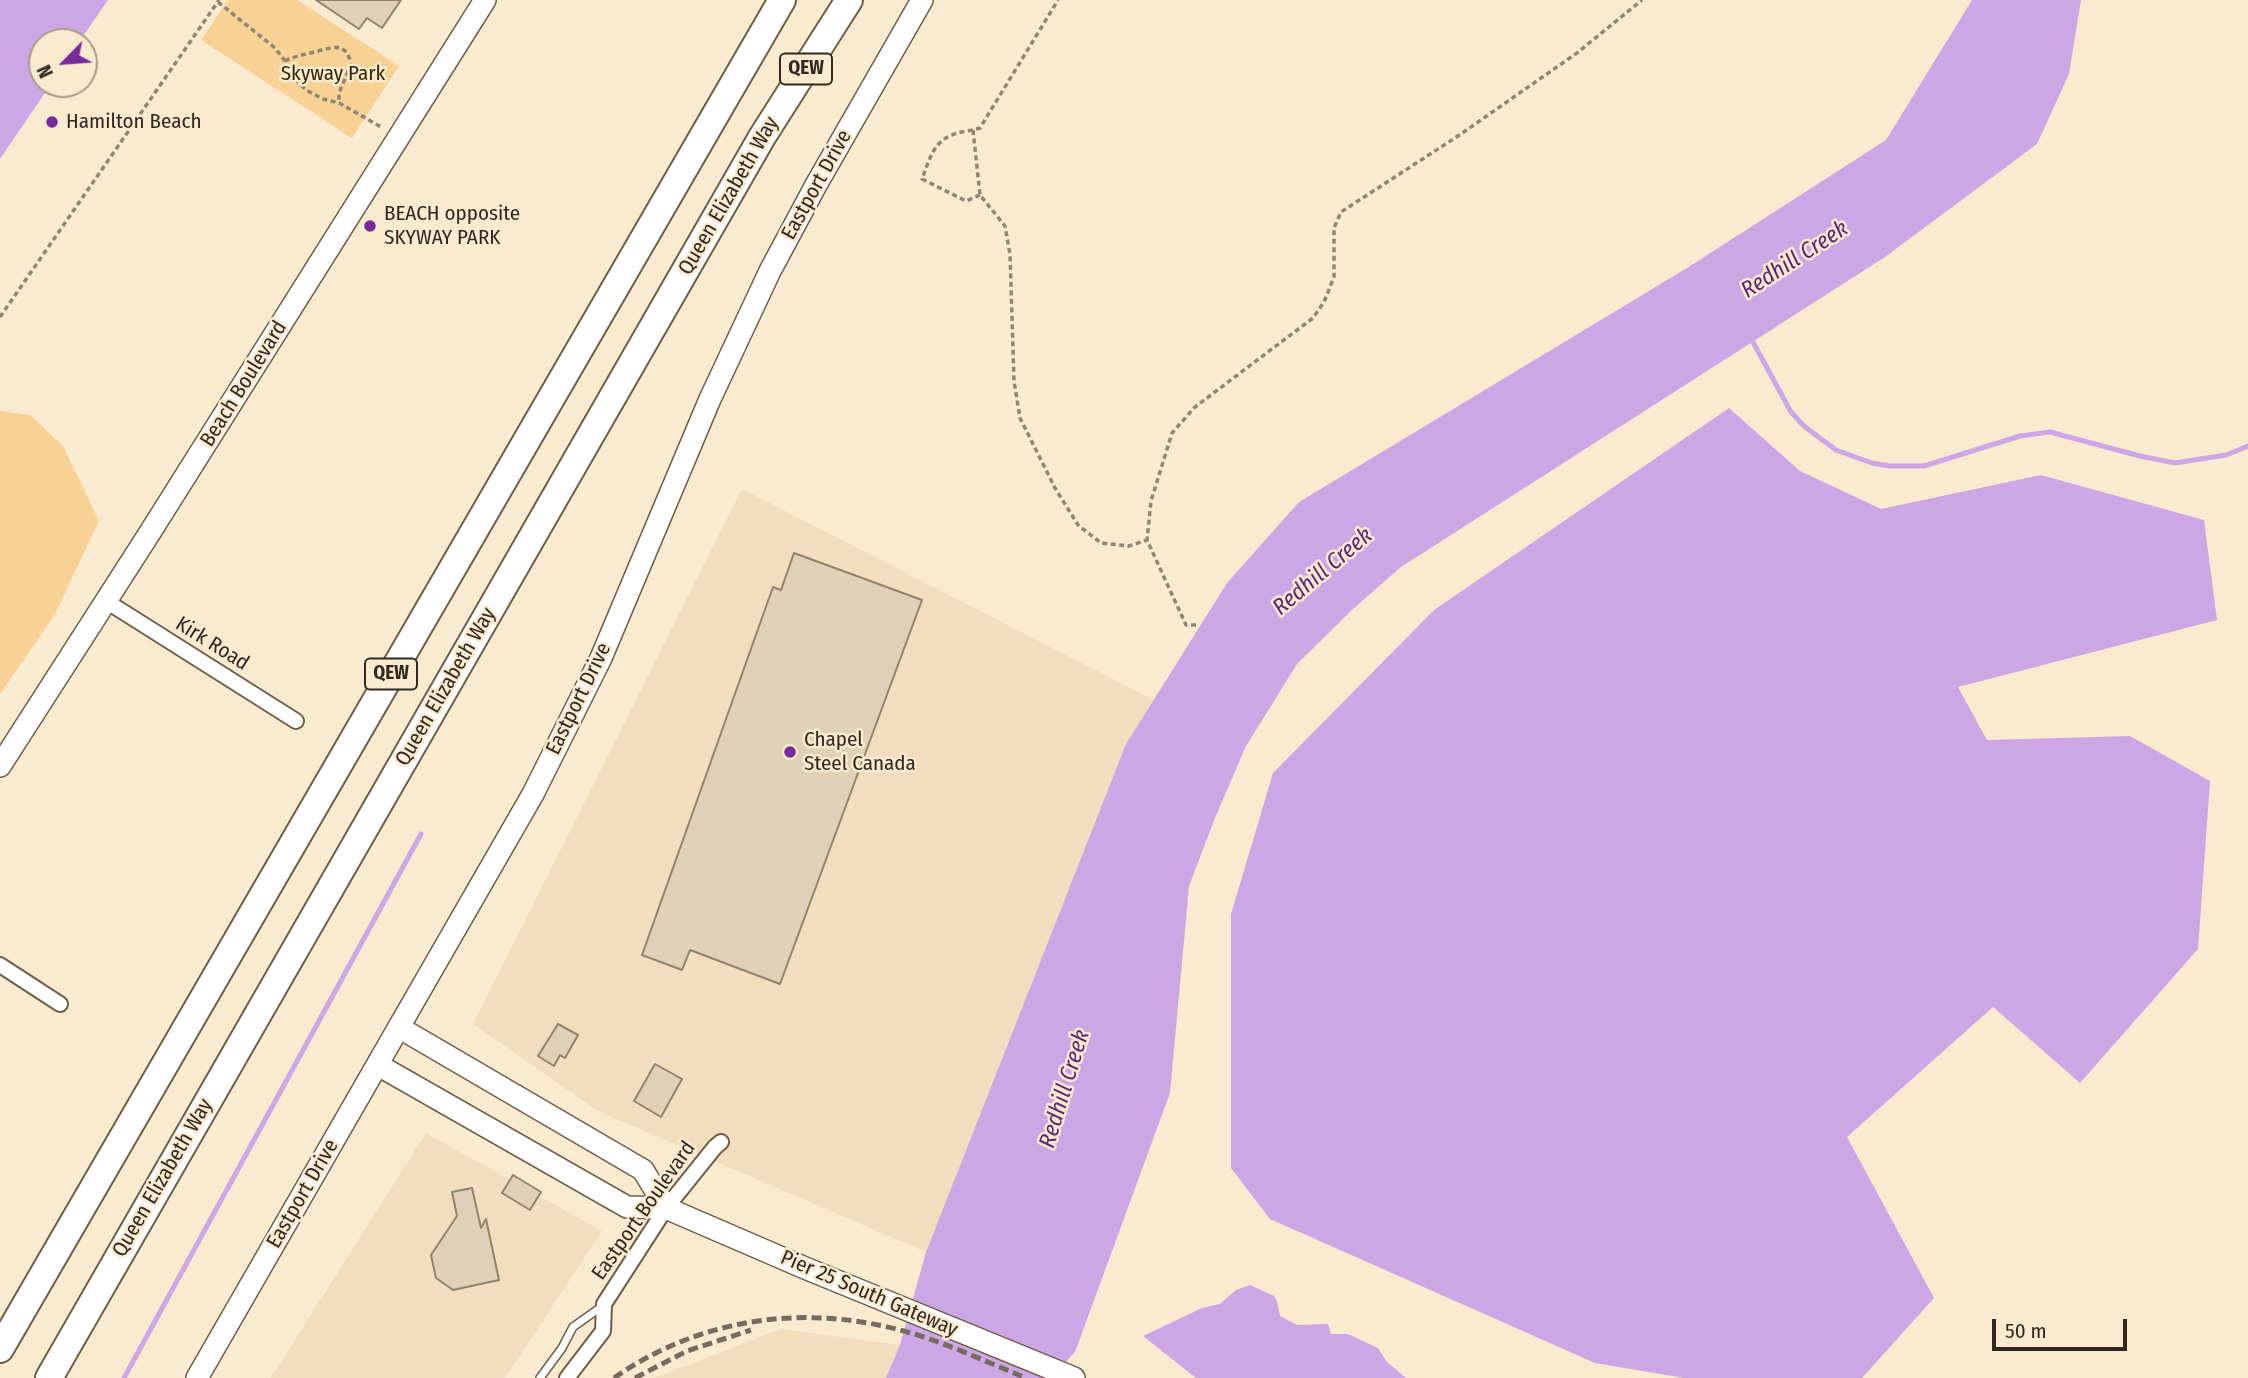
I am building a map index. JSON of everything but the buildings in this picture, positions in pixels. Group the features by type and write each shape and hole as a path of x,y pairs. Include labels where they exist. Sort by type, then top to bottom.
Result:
{"highway":[{"name":"QEW","path":"0,1349 782,0"},
{"name":"Queen Elizabeth Way","path":"49,1378 762,137 849,0"}],"street":[{"name":"Beach Boulevard","path":"0,766 485,0"},
{"name":"Eastport Drive","path":"197,1378 538,784 606,646 710,399 770,271 819,178 922,0"},
{"name":"Kirk Road","path":"106,601 296,721"},
{"path":"0,965 60,1003"},
{"path":"400,1028 643,1170 666,1209"},
{"name":"Pier 25 South Gateway","path":"377,1065 627,1207 666,1209 1073,1378"},
{"name":"Eastport Boulevard","path":"566,1378 603,1331 604,1304 666,1209 721,1142"}],"lane":[{"path":"540,1378 562,1348 573,1327 604,1304"}],"path":[{"path":"980,195 966,201 922,179 933,150 942,140 980,128 1058,0"},
{"path":"1196,625 1186,625 1147,540 1151,501 1172,433 1195,407 1313,318 1324,302 1334,277 1335,228 1341,212 1458,136 1577,53 1642,0"},
{"path":"0,317 218,1 263,37 306,90 323,99 339,103 400,138"},
{"path":"285,61 328,47 339,47 348,53 351,64 339,93 339,103"},
{"path":"973,130 980,195 1005,226 1010,254 1014,381 1020,418 1055,488 1078,525 1101,543 1129,546 1147,540"}],"shaded area":[{"path":"742,489 1154,700 1126,745 926,1252 598,1111 473,1024"},
{"path":"426,1133 602,1231 505,1378 271,1378"},
{"path":"781,1329 900,1345 886,1378 654,1378"}],"green space":[{"name":"Skyway Park","path":"228,0 297,0 399,66 352,138 201,40"},
{"path":"0,411 30,415 63,446 99,521 54,616 0,694"}],"water":[{"path":"0,0 108,0 89,28 28,28 28,98 41,98 0,159"},
{"name":"Redhill Creek","path":"1972,0 2081,0 2069,74 2037,144 1885,257 1401,567 1297,664 1246,746 1189,886 1170,1093 1075,1352 1052,1378 886,1378 900,1345 926,1252 1126,744 1227,583 1299,502 1687,268 1886,140"},
{"path":"1729,408 1800,471 1881,509 2041,475 2204,520 2217,620 1958,687 1987,740 2130,736 2210,781 2198,949 2080,1083 1993,1007 1847,1137 1934,1298 1862,1378 1684,1378 1595,1363 1270,1219 1231,1168 1231,914 1273,773 1434,610"},
{"path":"1250,1285 1274,1296 1280,1316 1297,1325 1328,1324 1331,1334 1348,1334 1378,1348 1387,1362 1406,1378 1196,1378 1143,1336 1202,1308 1220,1304 1236,1290"}],"waterway":[{"path":"1753,342 1791,412 1805,427 1836,450 1872,463 1924,466 2020,436 2050,432 2175,463 2226,455 2248,446"},
{"path":"124,1378 421,834"}],"railway":[{"path":"614,1378 679,1342 749,1322 785,1318 822,1318 896,1329 946,1345 1026,1378"},
{"path":"635,1378 687,1351 751,1330"}],"place":[{"name":"Hamilton Beach","path":"52,122"},
{"name":"BEACH opposite SKYWAY PARK","path":"370,226"},
{"name":"Chapel Steel Canada","path":"790,752"}]}
